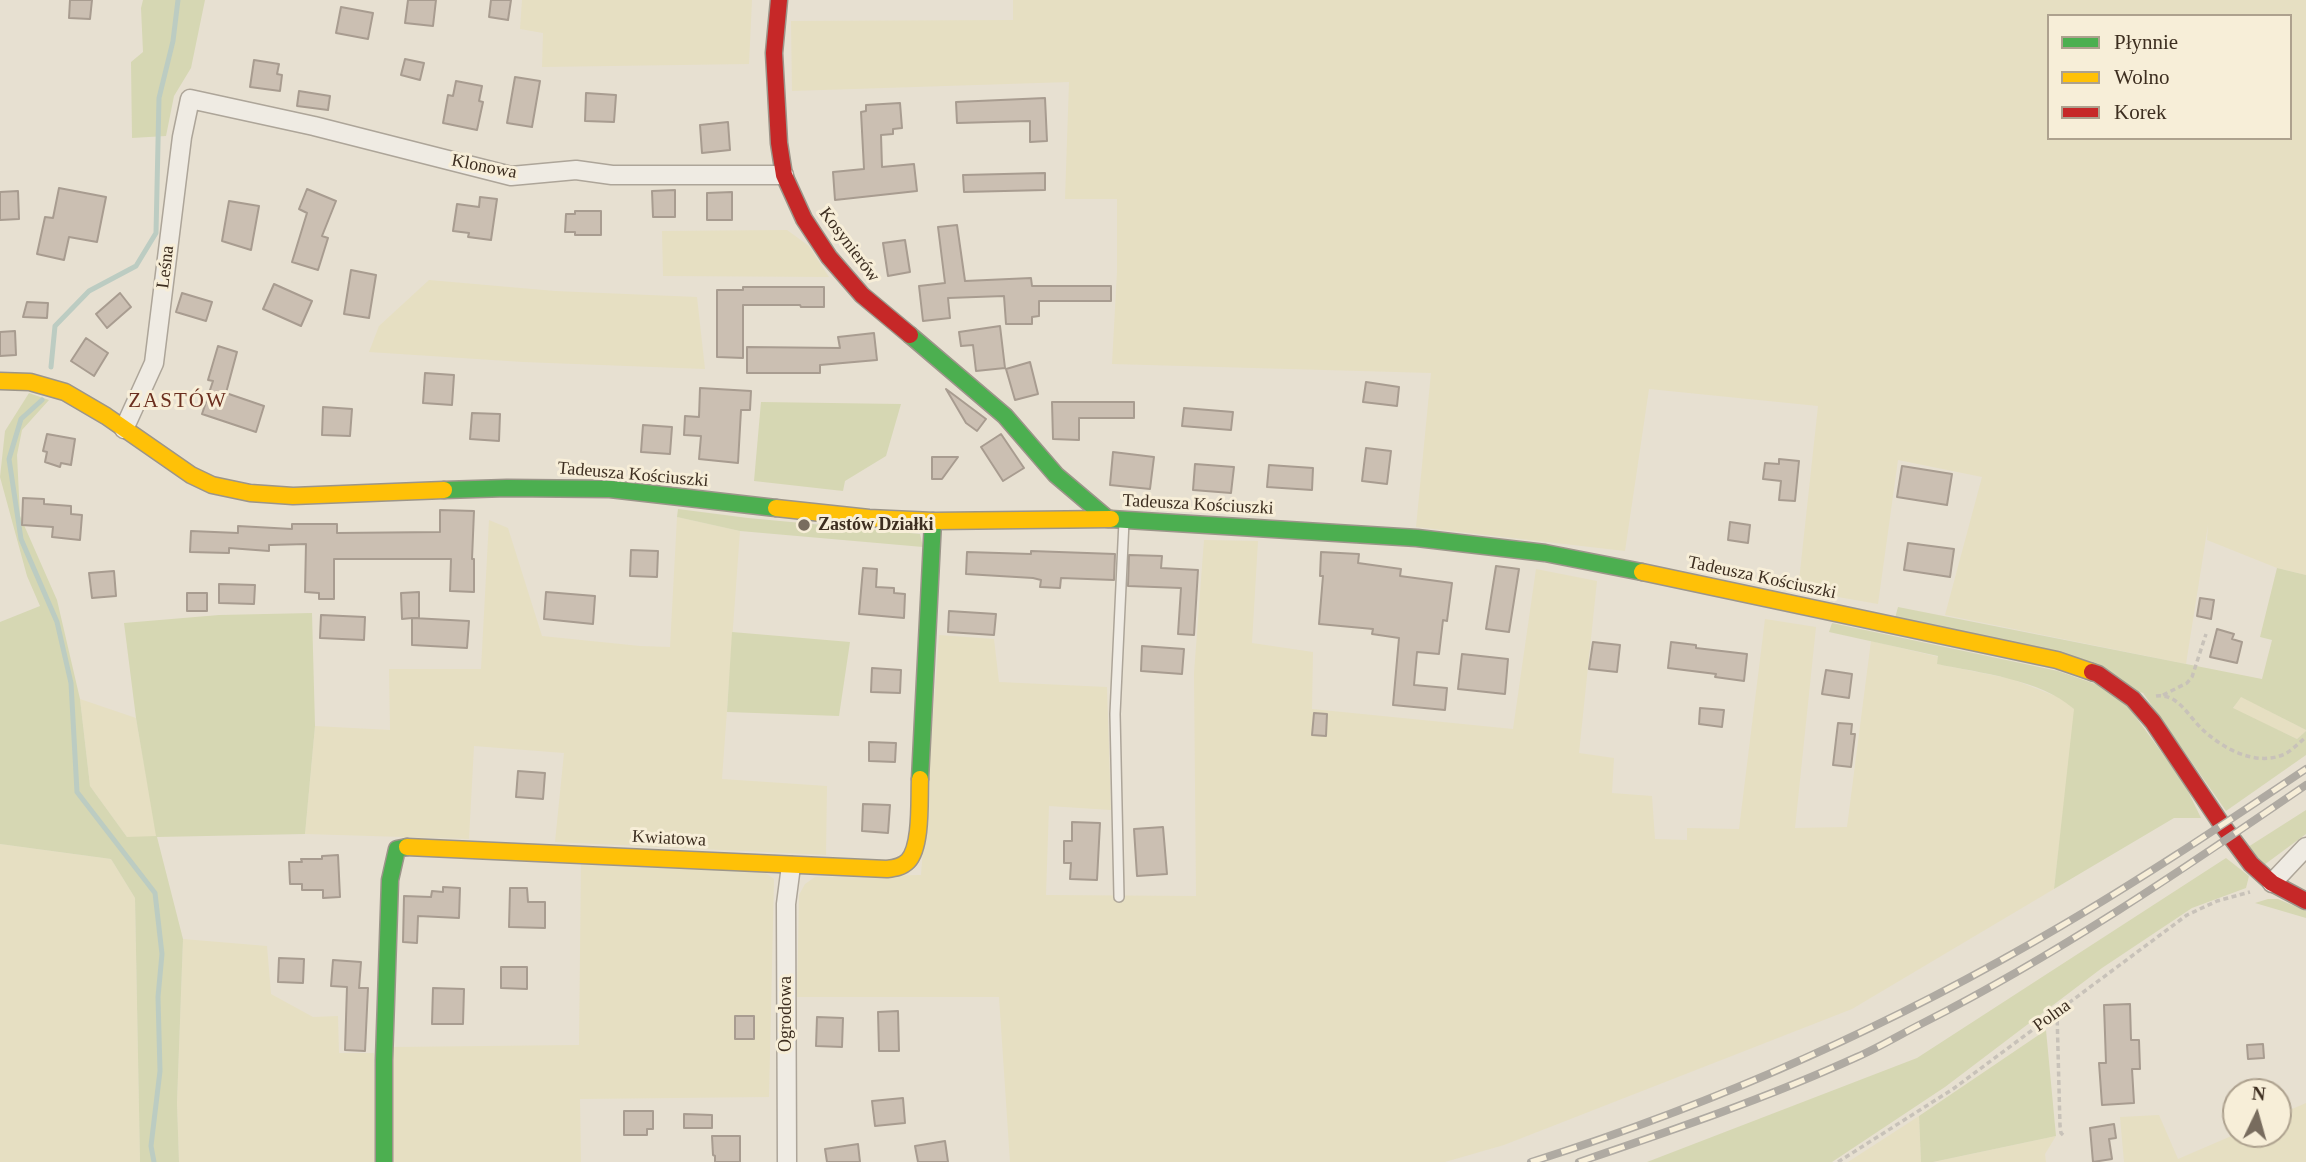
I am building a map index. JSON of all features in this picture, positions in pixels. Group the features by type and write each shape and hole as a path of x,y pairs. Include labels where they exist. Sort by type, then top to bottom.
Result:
{"street":[{"name":"Kosynierów","path":"779,0 774,53 779,143 784,175 804,219 830,257 862,295 1006,416 1056,475 1116,519"},
{"name":"Klonowa","path":"190,99 512,176 576,170 612,174 784,175"},
{"name":"Leśna","path":"124,429 154,363 182,137 190,99"},
{"name":"Tadeusza Kościuszki","path":"0,381 30,382 65,392 191,475 212,485 250,494 293,496 507,488 610,489 807,512 933,522 1048,509 1116,519 1417,538 1545,553 1610,565 2057,660 2098,674 2133,699 2153,722 2250,864 2272,883 2306,901"},
{"path":"1048,509 1056,475"},
{"name":"Kwiatowa","path":"384,1162 384,1060 390,880 397,849 413,846 890,870 903,866 914,853 917,836 933,522"},
{"path":"2272,883 2306,847"},
{"name":"Ogrodowa","path":"787,1162 786,904 791,866"}],"lane":[{"path":"1116,519 1115,714 1119,897"}],"path":[{"path":"2133,699 2162,695 2187,682 2192,677 2206,634"},
{"path":"2162,695 2179,703 2201,728 2222,746 2236,753 2271,758 2287,753 2306,737"},
{"name":"Polna","path":"1838,1162 1953,1088 2187,915 2217,901 2272,883"},
{"path":"2057,1012 2060,1126 2065,1137"}],"shaded area":[{"path":"522,0 752,0 749,64 542,67 543,33 520,29"},
{"path":"1013,0 2306,0 2306,575 2277,568 2207,540 2208,525 2186,664 1945,615 1982,477 1898,460 1878,604 1798,590 1818,406 1649,389 1625,551 1416,527 1431,373 1112,364 1117,272 1117,199 1065,199 1069,82 792,91 791,21 1013,20"},
{"path":"787,230 809,246 829,277 663,276 662,231"},
{"path":"429,280 555,291 697,297 705,369 523,362 369,352 379,326"},
{"path":"677,517 740,531 722,779 827,786 826,855 555,842 564,753 474,746 469,839 305,834 315,726 390,730 389,669 481,669 489,520 508,528 542,636 670,647"},
{"path":"1204,540 1258,541 1252,643 1313,652 1312,709 1513,729 1536,569 1597,581 1579,753 1614,758 1612,793 1652,796 1655,839 1687,840 1687,828 1739,829 1765,619 1816,627 1795,828 1847,827 1871,641 1939,657 1937,664 2012,679 2063,699 2075,709 2054,889 1852,1009 1504,1145 1445,1162 1010,1162 999,997 797,997 799,895 805,884 815,877 921,875 939,635 994,639 999,682 1107,687 1111,810 1049,806 1046,895 1196,896 1194,673"},
{"path":"2240,696 2306,731 2297,739 2233,709"},
{"path":"80,699 136,718 157,837 127,837 90,786"},
{"path":"0,844 111,859 135,898 140,1162 0,1162"},
{"path":"581,861 763,871 774,879 769,1097 580,1099 581,1162 392,1162 393,1047 579,1045"},
{"path":"183,939 267,946 271,994 313,1017 338,1016 339,1053 374,1053 377,1162 179,1162 177,1103"},
{"path":"2306,1103 2306,1162 2124,1162 2120,1117 2159,1115 2178,1159 2222,1140 2222,1148 2292,1148 2292,1109"},
{"path":"1919,1116 1921,1162 1848,1162"},
{"path":"2056,1136 2045,1154 2046,1162 1933,1162"}],"green space":[{"path":"143,0 205,0 191,68 174,96 166,136 132,138 131,62 143,52"},
{"path":"29,393 49,400 22,430 17,455 20,516 57,600 80,699 90,786 127,837 156,836 136,718 124,623 219,615 312,613 315,726 305,834 157,837 183,939 177,1103 179,1162 140,1162 135,898 111,859 0,844 0,622 40,606 27,576 0,477 5,431"},
{"path":"761,402 901,404 886,456 845,481 843,491 754,481"},
{"path":"678,509 920,534 923,547 740,531 677,517"},
{"path":"2277,568 2306,575 2306,730 2241,697 2233,708 2297,739 2306,731 2306,755 2226,811 2143,693 1895,618 1898,607 2262,679 2272,640 2260,637"},
{"path":"1832,623 2058,671 2104,687 2130,709 2184,783 2201,818 2174,818 2054,889 2074,709 2060,699 2027,684 1937,664 1938,656 1829,632"},
{"path":"732,632 850,642 839,716 727,712"},
{"path":"2306,810 2306,834 2264,865 2248,847"},
{"path":"2226,858 2249,876 2246,888 2192,908 2102,968 1945,1087 1832,1162 1647,1162 1917,1058"},
{"path":"2278,899 2306,911 2306,918 2255,903"},
{"path":"2046,1030 2056,1136 1933,1162 1921,1162 1919,1116"}],"building":[{"path":"70,0 92,0 90,19 69,18"},
{"path":"408,0 436,0 433,26 405,23"},
{"path":"491,0 511,0 508,20 489,17"},
{"path":"341,7 373,13 368,39 336,33"},
{"path":"405,59 424,63 420,80 401,75"},
{"path":"254,60 279,64 277,74 282,75 280,91 250,87"},
{"path":"515,77 540,81 532,127 507,123"},
{"path":"456,81 482,86 479,101 483,102 477,130 443,123 448,95 453,96"},
{"path":"299,91 330,96 328,110 297,106"},
{"path":"586,93 616,95 614,122 585,121"},
{"path":"1045,98 1047,141 1030,142 1030,121 957,123 956,102"},
{"path":"900,103 902,128 893,129 893,134 881,135 882,167 914,164 917,191 835,200 833,172 864,169 861,112 866,111 866,105"},
{"path":"728,122 730,150 702,153 700,125"},
{"path":"1045,173 1045,190 964,192 963,175"},
{"path":"59,188 106,197 97,242 69,237 64,260 37,254 45,217 53,218"},
{"path":"307,189 336,201 322,236 328,238 318,270 292,262 307,213 299,209"},
{"path":"675,190 675,217 653,217 652,191"},
{"path":"18,191 19,219 0,220 0,192"},
{"path":"732,192 732,220 707,220 707,193"},
{"path":"480,197 497,199 491,240 468,237 469,233 453,231 457,204 479,207"},
{"path":"229,201 259,206 251,250 222,241"},
{"path":"575,211 601,211 601,235 575,235 575,232 565,232 566,214 575,214"},
{"path":"957,225 965,281 1031,278 1032,286 1111,286 1111,301 1039,301 1039,316 1032,317 1032,324 1006,324 1004,296 948,298 950,318 923,321 919,286 945,283 938,227"},
{"path":"905,240 910,272 888,276 883,243"},
{"path":"351,270 376,275 369,318 344,314"},
{"path":"274,284 312,301 301,326 263,309"},
{"path":"743,287 824,287 824,307 743,305 743,358 717,357 717,290 743,290"},
{"path":"120,293 131,307 107,328 96,314"},
{"path":"182,293 212,302 206,321 176,312"},
{"path":"27,302 48,303 47,318 23,317"},
{"path":"1000,326 1005,368 976,371 973,345 961,346 959,332"},
{"path":"15,331 16,355 0,356 0,332"},
{"path":"874,333 877,360 820,365 820,373 747,373 747,347 840,348 838,337"},
{"path":"86,338 108,353 94,376 71,361"},
{"path":"218,346 237,352 226,393 264,406 256,432 202,414 213,381 208,380"},
{"path":"1030,362 1038,394 1015,400 1006,369"},
{"path":"425,373 454,375 452,405 423,403"},
{"path":"1366,382 1399,387 1397,406 1363,402"},
{"path":"700,388 751,391 750,410 741,410 738,463 699,459 701,436 684,435 685,416 699,417"},
{"path":"946,389 986,419 977,431 966,423"},
{"path":"1052,402 1134,402 1134,418 1079,418 1079,440 1053,439"},
{"path":"323,407 352,409 350,436 322,435"},
{"path":"1184,408 1233,412 1231,430 1182,426"},
{"path":"472,413 500,414 499,441 470,439"},
{"path":"643,425 672,427 670,454 641,452"},
{"path":"47,434 75,439 71,465 61,463 60,467 45,462 47,452 43,451"},
{"path":"1001,434 1024,468 1003,481 981,447"},
{"path":"1366,448 1391,451 1387,484 1362,481"},
{"path":"1113,452 1154,457 1150,489 1110,485"},
{"path":"932,457 958,457 942,479 932,479"},
{"path":"1779,459 1799,461 1795,501 1779,500 1781,481 1763,479 1765,463 1779,464"},
{"path":"1195,464 1234,467 1231,493 1193,490"},
{"path":"1269,465 1313,468 1312,490 1267,487"},
{"path":"1902,466 1952,474 1947,505 1897,497"},
{"path":"23,498 44,499 44,504 71,506 71,514 82,515 80,540 52,537 53,527 22,525"},
{"path":"440,510 474,511 474,592 450,591 451,559 334,559 334,599 319,599 319,593 305,592 306,544 269,545 269,551 229,548 229,553 190,552 191,531 238,533 238,526 292,529 292,524 337,524 337,533 440,532"},
{"path":"1730,522 1750,525 1748,543 1728,540"},
{"path":"1908,543 1954,549 1950,577 1904,570"},
{"path":"631,550 658,551 657,577 630,576"},
{"path":"1031,551 1115,554 1114,580 1061,578 1060,588 1040,587 1041,580 1033,578 966,574 967,552 1031,554"},
{"path":"1321,552 1359,554 1358,563 1401,569 1400,576 1452,583 1447,621 1443,620 1439,654 1417,652 1414,685 1447,688 1445,710 1393,705 1399,638 1372,634 1373,629 1319,624 1323,576 1320,576"},
{"path":"1129,555 1162,556 1161,568 1198,570 1194,635 1178,634 1181,588 1128,586"},
{"path":"1496,566 1519,569 1509,632 1486,629"},
{"path":"863,568 877,569 876,587 894,588 894,593 905,594 904,618 859,614"},
{"path":"114,571 116,596 92,598 89,573"},
{"path":"219,584 255,585 254,604 219,603"},
{"path":"419,592 419,618 413,618 469,621 467,648 412,645 412,618 402,619 401,593"},
{"path":"546,592 595,596 593,624 544,619"},
{"path":"187,593 207,593 207,611 187,611"},
{"path":"2200,598 2214,600 2211,619 2197,616"},
{"path":"949,611 996,614 994,635 948,632"},
{"path":"321,615 365,617 364,640 320,638"},
{"path":"2217,629 2234,634 2232,639 2242,642 2237,663 2210,657"},
{"path":"1593,642 1620,645 1617,672 1589,669"},
{"path":"1671,642 1747,654 1744,681 1715,677 1716,674 1668,668"},
{"path":"1142,646 1184,649 1182,674 1141,671"},
{"path":"1462,654 1508,659 1505,694 1458,689"},
{"path":"872,668 901,670 900,693 871,692"},
{"path":"1826,670 1852,674 1849,698 1822,694"},
{"path":"1700,708 1724,710 1722,727 1699,724"},
{"path":"1314,713 1327,714 1326,736 1312,735"},
{"path":"1838,723 1852,724 1851,734 1855,734 1851,767 1833,765"},
{"path":"869,742 896,743 895,762 869,761"},
{"path":"518,771 545,773 543,799 516,797"},
{"path":"863,804 890,805 888,833 862,831"},
{"path":"1072,822 1100,823 1097,880 1070,879 1071,863 1064,863 1064,841 1072,841"},
{"path":"1163,827 1167,874 1137,876 1134,829"},
{"path":"338,855 340,897 323,898 323,890 302,890 302,884 290,884 289,862"},
{"path":"443,887 460,888 459,918 418,916 417,943 403,942 404,896 431,897 432,891 443,892"},
{"path":"510,888 527,888 528,902 545,902 545,928 509,927"},
{"path":"279,958 304,959 303,983 278,982"},
{"path":"333,960 361,962 359,988 368,988 365,1051 345,1050 347,987 331,986"},
{"path":"501,967 527,967 527,989 501,988"},
{"path":"433,988 464,989 463,1024 432,1024"},
{"path":"2130,1004 2131,1040 2139,1040 2140,1069 2132,1069 2134,1103 2102,1105 2099,1063 2106,1063 2104,1005"},
{"path":"898,1011 899,1051 879,1051 878,1012"},
{"path":"735,1016 754,1016 754,1039 735,1039"},
{"path":"817,1017 843,1018 842,1047 816,1046"},
{"path":"2263,1044 2264,1058 2248,1059 2247,1045"},
{"path":"903,1098 905,1123 875,1126 872,1101"},
{"path":"624,1111 653,1111 653,1129 647,1129 647,1135 624,1135"},
{"path":"684,1114 712,1115 712,1128 684,1128"},
{"path":"2114,1124 2116,1138 2109,1139 2112,1159 2093,1162 2090,1128"},
{"path":"712,1136 740,1136 740,1162 715,1162"},
{"path":"945,1141 948,1162 918,1162 915,1146"},
{"path":"858,1144 860,1162 827,1162 825,1149"}],"waterway":[{"path":"51,367 55,326 89,291 136,266 156,233 159,98 173,41 178,0"},
{"path":"42,400 21,419 9,459 21,539 57,622 71,683 77,792 155,893 162,954 158,997 160,1071 151,1146 154,1162"}],"railway":[{"path":"1531,1162 1736,1088 1934,996 2092,907 2306,769"},
{"path":"1579,1162 1754,1100 1882,1045 1973,997 2070,940 2166,880 2306,785"}],"traffic: fast":[{"path":"910,335 1005,416 1056,475 1108,519"},
{"path":"444,490 610,489 776,508"},
{"path":"1111,519 1417,538 1545,553 1642,572"},
{"path":"920,779 933,521"},
{"path":"384,1162 384,1060 390,880 397,849 407,847"}],"traffic: slow":[{"path":"0,381 30,382 65,392 106,416 191,475 212,485 250,493 293,496 444,490"},
{"path":"776,508 869,518 933,521 1111,519"},
{"path":"1642,572 2057,660 2092,672"},
{"path":"407,847 890,869 908,861 916,845 920,779"}],"traffic: jam":[{"path":"779,0 774,53 779,143 784,175 804,219 829,257 862,295 910,335"},
{"path":"2092,672 2133,699 2153,722 2251,864 2272,883 2306,901"}],"place":[{"name":"Zastów Działki","path":"804,525"}],"district":[{"name":"ZASTÓW","path":"178,401"}]}
